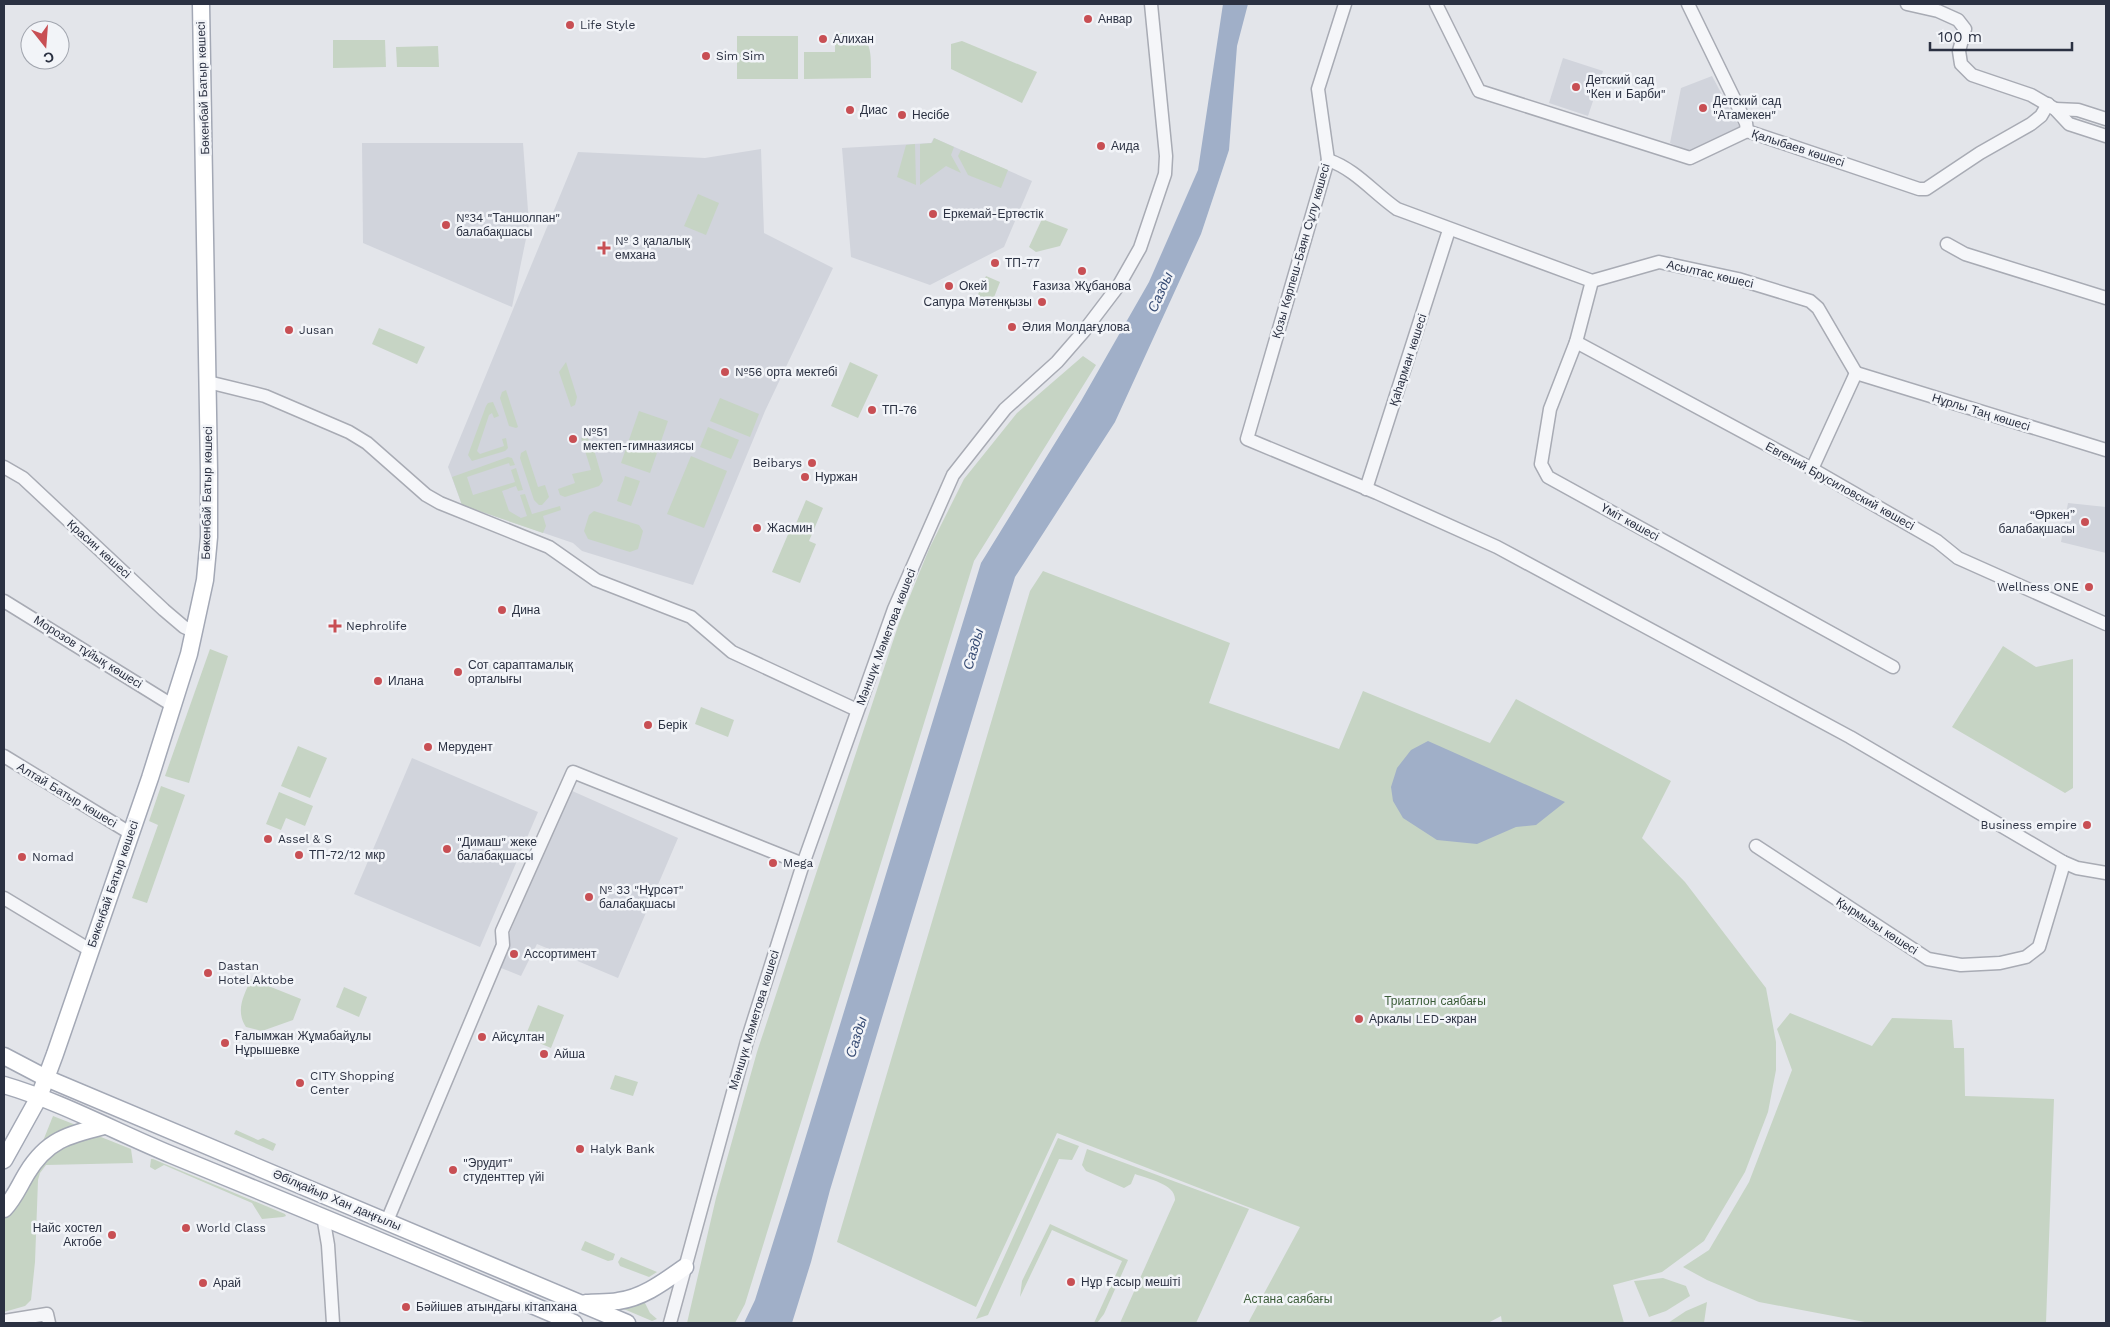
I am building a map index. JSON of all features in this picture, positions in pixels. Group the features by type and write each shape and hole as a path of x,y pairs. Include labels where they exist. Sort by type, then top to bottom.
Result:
{"main road":[{"name":"Бөкенбай Батыр көшесі","path":"4,1160 39,1097 46,1078 172,705 195,632 205,580 209,537 208,382 201,4"},
{"name":"Әбілқайыр Хан даңғылы","path":"4,1056 46,1078 627,1323"},
{"name":"Әбілқайыр Хан даңғылы","path":"4,1085 39,1097 151,1146 324,1216 574,1323"},
{"path":"4,1209 16,1194 33,1164 51,1145 65,1137 104,1126"},
{"path":"151,1146 160,1126"},
{"path":"461,1274 470,1256"},
{"path":"582,1303 619,1301 634,1298 685,1267"},
{"path":"552,1314 560,1294"}],"street":[{"name":"Мәншүк Мәметова көшесі","path":"670,1323 739,1068 803,864 894,609 953,476 1005,408 1057,362 1084,331 1119,285 1138,252 1165,174 1166,156 1151,4"},
{"name":"Қозы Көрпеш-Баян Сұлу көшесі","path":"1345,4 1318,90 1328,160 1247,439 1366,489"},
{"name":"Қалыбаев көшесі","path":"1436,4 1479,91 1690,158 1747,131 1919,189 1926,189 1980,153 2031,124 2052,106"},
{"path":"1688,4 1742,114 1747,131"},
{"path":"1907,4 1938,11 1958,20 1965,29 1959,51 1961,64 1972,75 2031,95 2052,106 2078,110 2106,120"},
{"path":"2052,106 2069,124 2106,136"},
{"path":"1328,160 1353,172 1381,198 1397,209 1592,281"},
{"name":"Қаһарман көшесі","path":"1366,489 1450,230"},
{"path":"1947,244 1965,254 2106,298"},
{"name":"Асылтас көшесі","path":"1592,281 1659,262 1738,279 1810,301 1818,308 1856,373"},
{"name":"Үміт көшесі","path":"1592,281 1576,342 1550,409 1540,464 1548,476 1893,667"},
{"name":"Евгений Брусиловский көшесі","path":"1576,342 1812,469 1937,541 1958,558 2106,624"},
{"path":"1812,469 1856,373"},
{"name":"Нұрлы Таң көшесі","path":"1856,373 2106,450"},
{"path":"208,382 265,396 349,432 367,443 426,495 440,503 549,546 596,580 691,617 732,652 857,710"},
{"name":"Красин көшесі","path":"4,467 23,478 164,610 184,627 195,632"},
{"path":"1366,489 1497,547 1725,668 1850,737 2063,862 2078,868 2106,873"},
{"name":"Морозов тұйық көшесі","path":"4,600 172,705"},
{"name":"Алтай Батыр көшесі","path":"4,756 130,833"},
{"path":"387,1221 503,945 502,931 573,772 803,864"},
{"name":"Қырмызы көшесі","path":"1756,846 1928,959 1961,964 2000,962 2026,958 2038,947 2063,862"},
{"path":"4,898 90,950"},
{"path":"324,1216 328,1245 333,1323"},
{"path":"4,1321 47,1314 49,1323"}],"shaded area":[{"name":"Детский сад \"Кен и Барби\"","path":"1563,58 1603,71 1588,116 1549,103"},
{"name":"Детский сад \"Атамекен\"","path":"1712,76 1740,128 1690,152 1670,143 1681,88"},
{"name":"Еркемай-Ертөстік","path":"934,138 1032,181 1004,247 930,285 851,257 842,148 931,143"},
{"name":"№34 \"Таншолпан\" балабақшасы","path":"362,143 523,143 529,224 512,307 363,243"},
{"path":"761,149 764,233 833,268 765,411 693,585 582,551 573,543 462,505 448,467 578,152 705,158"},
{"name":"“Өркен” балабақшасы","path":"2068,503 2106,507 2106,553 2061,542"},
{"name":"\"Димаш\" жеке балабақшасы","path":"412,758 538,812 480,947 354,894"},
{"name":"№ 33 \"Нұрсәт\" балабақшасы","path":"570,790 678,838 618,978 537,944 521,976 501,968 510,947 510,932"}],"green space":[{"path":"835,33 857,36 867,44 871,57 871,78 804,79 804,52 835,52"},
{"path":"737,36 798,36 798,79 737,79"},
{"path":"333,40 385,40 386,67 333,68"},
{"path":"962,41 1037,72 1022,103 951,69 951,44"},
{"path":"438,46 439,67 397,67 396,47"},
{"path":"934,138 954,147 951,155 961,173 946,166 920,185 920,144 932,143"},
{"path":"915,144 916,185 897,177 906,145"},
{"path":"961,150 1008,170 1001,188 968,175 958,156"},
{"path":"698,194 719,203 706,235 684,226"},
{"path":"1042,219 1068,229 1060,246 1036,252 1029,247"},
{"path":"986,276 1000,282 991,305 976,299"},
{"path":"379,328 425,347 417,364 372,344"},
{"path":"1083,356 1096,365 974,561 745,1304 735,1323 687,1323 716,1198 757,1052 899,623 929,549 964,479 1017,413"},
{"path":"566,362 577,397 575,405 571,407 559,372"},
{"path":"850,362 878,375 858,418 831,406"},
{"path":"506,390 518,427 516,428 509,426 500,398 502,392"},
{"path":"720,398 759,414 750,437 710,421"},
{"path":"493,402 499,416 494,418 492,413 489,415 477,451 480,454 504,446 502,439 506,438 508,448 505,451 472,461 468,455 486,406 488,403"},
{"path":"639,411 668,421 650,473 621,463"},
{"path":"708,427 739,440 731,459 700,447"},
{"path":"581,438 587,438 592,443 603,481 599,486 565,497 560,495 558,489 575,483 572,474 591,470"},
{"path":"526,450 538,487 545,485 549,497 542,505 539,505 534,500 520,458 521,453"},
{"path":"691,456 727,471 704,528 667,514"},
{"path":"508,457 512,458 515,465 510,466 509,463 467,477 473,495 515,482 511,470 516,468 523,490 518,491 516,486 502,491 509,511 521,518 527,516 520,495 525,494 532,514 560,506 561,510 543,516 546,526 543,533 462,505 452,477"},
{"path":"625,476 640,481 631,506 617,501"},
{"path":"806,500 823,508 809,541 816,544 800,583 772,572 789,532 792,533"},
{"path":"594,511 639,525 643,531 638,549 630,552 588,539 584,531 589,515"},
{"name":"Триатлон саябағы","path":"1043,571 1230,643 1209,703 1339,749 1363,691 1490,743 1516,699 1671,781 1642,838 1685,882 1766,988 1776,1042 1776,1070 1768,1112 1745,1172 1704,1241 1662,1272 1613,1285 1624,1323 1502,1323 1501,1316 1488,1323 1248,1323 1300,1227 1057,1133 976,1307 837,1242 1030,591"},
{"path":"2003,646 2036,667 2073,659 2073,788 2065,793 1952,727"},
{"path":"210,649 228,656 189,783 165,776"},
{"path":"701,707 734,720 728,737 695,724"},
{"path":"298,746 327,758 310,798 281,786"},
{"path":"161,786 185,795 147,903 132,898 158,825 149,821"},
{"path":"279,792 313,806 305,826 286,818 281,830 266,824"},
{"path":"251,979 301,999 293,1020 262,1031 246,1027 241,1015 241,1009 243,997"},
{"path":"344,987 367,997 359,1017 336,1007"},
{"path":"538,1005 564,1015 551,1048 525,1037"},
{"path":"1790,1013 1872,1046 1892,1018 1952,1020 1954,1048 1964,1048 1965,1096 2054,1099 2046,1323 1870,1323 1759,1302 1707,1280 1683,1267 1709,1250 1749,1182 1792,1070 1777,1029"},
{"path":"615,1075 638,1082 633,1096 610,1089"},
{"path":"53,1116 81,1127 39,1151"},
{"path":"236,1130 258,1140 263,1138 276,1144 273,1151 234,1134"},
{"path":"96,1135 131,1149 133,1163 46,1165 40,1173 38,1180 35,1262 31,1300 25,1306 4,1312 4,1215 52,1149"},
{"path":"1058,1138 1079,1146 1072,1160 1059,1159 988,1315 976,1319"},
{"path":"1087,1149 1249,1209 1196,1323 1120,1323 1175,1200 1174,1194 1166,1186 1135,1174 1131,1184 1124,1188 1086,1171 1082,1165"},
{"path":"151,1159 286,1216 262,1219 252,1203 164,1165 155,1170 150,1167"},
{"path":"1050,1224 1128,1260 1104,1314 1097,1323 1094,1323 1122,1261 1052,1230 1020,1297 1022,1281"},
{"path":"585,1241 615,1254 613,1260 608,1261 581,1250"},
{"path":"621,1257 657,1272 649,1277 620,1266 618,1262"},
{"path":"1663,1278 1686,1286 1690,1296 1666,1311 1649,1317 1634,1281"},
{"path":"644,1301 650,1313 657,1319 652,1321 619,1307"},
{"path":"1707,1302 1704,1323 1668,1323 1686,1311"}],"water":[{"name":"Сазды","path":"1223,4 1248,4 1237,46 1229,150 1201,234 1115,422 1015,577 830,1190 811,1262 792,1323 744,1323 755,1300 788,1195 981,563 1081,401 1149,282 1198,170"},
{"path":"1428,741 1565,802 1536,825 1516,827 1477,844 1437,840 1403,818 1393,801 1391,787 1397,768 1411,750"}],"place":[{"name":"Анвар","path":"1088,19"},
{"name":"Life Style","path":"570,25"},
{"name":"Алихан","path":"823,39"},
{"name":"Sim Sim","path":"706,56"},
{"name":"Детский сад \"Кен и Барби\"","path":"1576,87"},
{"name":"Детский сад \"Атамекен\"","path":"1703,108"},
{"name":"Диас","path":"850,110"},
{"name":"Несібе","path":"902,115"},
{"name":"Аида","path":"1101,146"},
{"name":"Еркемай-Ертөстік","path":"933,214"},
{"name":"№34 \"Таншолпан\" балабақшасы","path":"446,225"},
{"name":"№ 3 қалалық емхана","path":"604,248"},
{"name":"ТП-77","path":"995,263"},
{"name":"Ғазиза Жұбанова","path":"1082,271"},
{"name":"Окей","path":"949,286"},
{"name":"Сапура Мәтенқызы","path":"1042,302"},
{"name":"Әлия Молдағұлова","path":"1012,327"},
{"name":"Jusan","path":"289,330"},
{"name":"№56 орта мектебі","path":"725,372"},
{"name":"ТП-76","path":"872,410"},
{"name":"№51 мектеп-гимназиясы","path":"573,439"},
{"name":"Beibarys","path":"812,463"},
{"name":"Нуржан","path":"805,477"},
{"name":"“Өркен” балабақшасы","path":"2085,522"},
{"name":"Жасмин","path":"757,528"},
{"name":"Wellness ONE","path":"2089,587"},
{"name":"Дина","path":"502,610"},
{"name":"Nephrolife","path":"335,626"},
{"name":"Сот сараптамалық орталығы","path":"458,672"},
{"name":"Илана","path":"378,681"},
{"name":"Берік","path":"648,725"},
{"name":"Мерудент","path":"428,747"},
{"name":"Business empire","path":"2087,825"},
{"name":"Assel & S","path":"268,839"},
{"name":"\"Димаш\" жеке балабақшасы","path":"447,849"},
{"name":"ТП-72/12 мкр","path":"299,855"},
{"name":"Nomad","path":"22,857"},
{"name":"Mega","path":"773,863"},
{"name":"№ 33 \"Нұрсәт\" балабақшасы","path":"589,897"},
{"name":"Ассортимент","path":"514,954"},
{"name":"Dastan Hotel Aktobe","path":"208,973"},
{"name":"Аркалы LED-экран","path":"1359,1019"},
{"name":"Айсұлтан","path":"482,1037"},
{"name":"Ғалымжан Жұмабайұлы Нұрышевке","path":"225,1043"},
{"name":"Айша","path":"544,1054"},
{"name":"CITY Shopping Center","path":"300,1083"},
{"name":"Halyk Bank","path":"580,1149"},
{"name":"\"Эрудит\" студенттер үйі","path":"453,1170"},
{"name":"World Class","path":"186,1228"},
{"name":"Найс хостел Актобе","path":"112,1235"},
{"name":"Нұр Ғасыр мешіті","path":"1071,1282"},
{"name":"Арай","path":"203,1283"},
{"name":"Бәйішев атындағы кітапхана","path":"406,1307"}],"park label":[{"name":"Астана саябағы","path":"1288,1299"}]}
